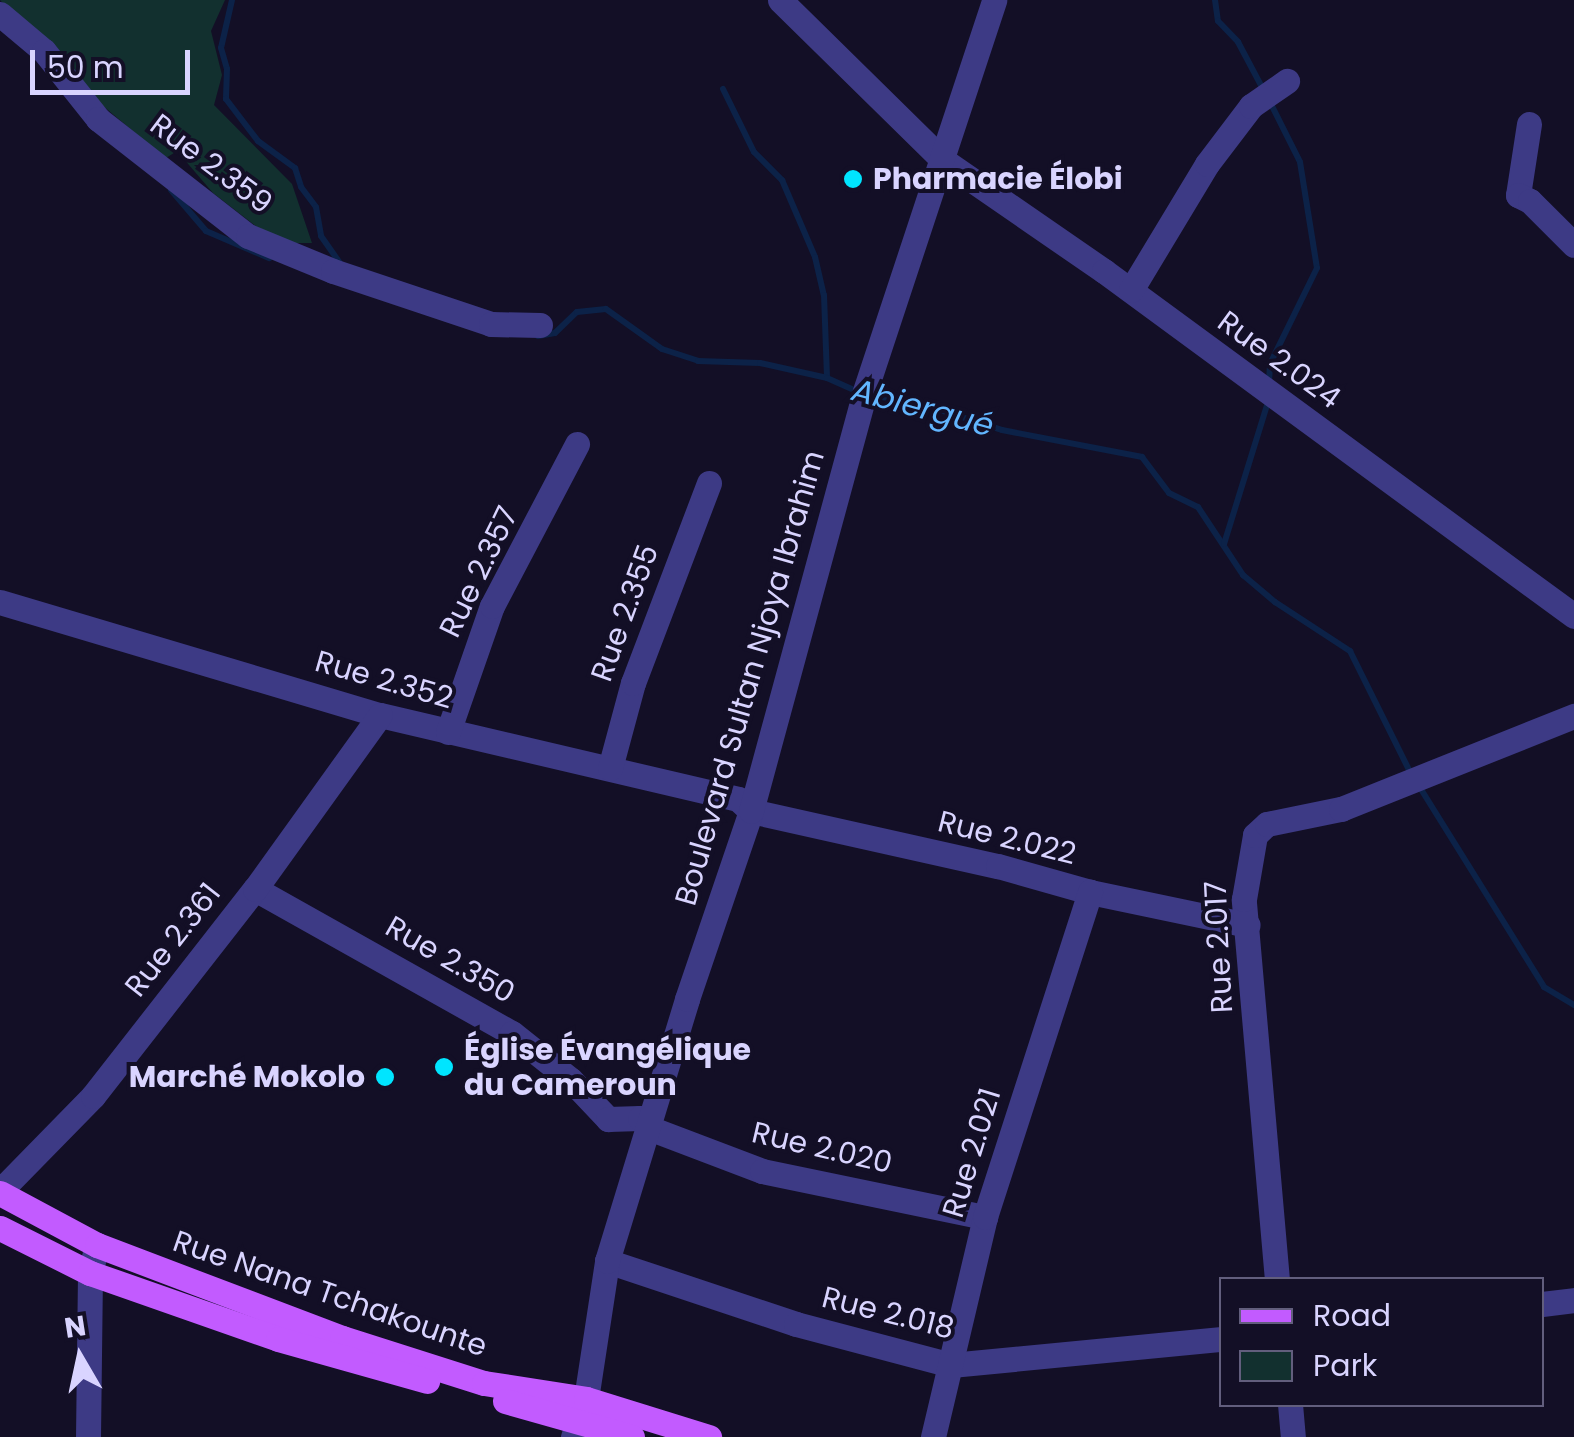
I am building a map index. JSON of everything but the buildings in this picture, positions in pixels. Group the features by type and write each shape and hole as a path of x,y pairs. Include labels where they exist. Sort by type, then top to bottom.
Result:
{"main road":[{"name":"Rue Nana Tchakounte","path":"0,1192 96,1245 366,1356"},
{"name":"Rue Nana Tchakounte","path":"0,1228 90,1272 632,1437"},
{"name":"Rue Nana Tchakounte","path":"579,1418 709,1437"}],"street":[{"name":"Rue 2.024","path":"780,0 943,160 1131,290 1574,616"},
{"name":"Boulevard Sultan Njoya Ibrahim","path":"579,1418 607,1261 751,812 864,394 994,0"},
{"name":"Rue 2.359","path":"0,14 44,51 98,119 248,236 332,272 491,324 540,325"},
{"path":"1131,290 1229,135 1251,106 1287,81"},
{"path":"1529,124 1518,195 1530,201 1574,245"},
{"name":"Rue 2.357","path":"448,732 492,606 577,444"},
{"name":"Rue 2.355","path":"610,768 633,683 709,483"},
{"name":"Rue 2.352","path":"0,602 380,714 738,798 751,812"},
{"name":"Rue 2.361","path":"0,1192 92,1096 255,889 380,714"},
{"name":"Rue 2.017","path":"1278,1277 1245,879 1250,849 1260,828 1341,809 1574,716"},
{"name":"Rue 2.022","path":"751,812 998,866 1090,892 1248,924"},
{"name":"Rue 2.350","path":"255,889 512,1033 571,1080 608,1119 640,1118 649,1128"},
{"name":"Rue 2.021","path":"933,1437 984,1217 1090,892"},
{"name":"Rue 2.020","path":"649,1128 762,1171 984,1217"},
{"path":"88,1437 90,1272 96,1245"},
{"name":"Rue 2.018","path":"607,1261 796,1324 950,1365 1219,1340"},
{"path":"1544,1304 1574,1300"},
{"path":"1290,1407 1293,1437"}],"green space":[{"path":"0,0 225,0 211,31 222,75 214,105 292,184 312,243 293,243 257,227 213,193 177,151 166,158 159,153 77,84"}],"waterway":[{"name":"Abiergué","path":"232,0 221,48 227,69 226,99 258,141 295,168 301,187 316,207 321,236 340,263"},
{"path":"1215,0 1218,21 1238,42 1263,89"},
{"path":"723,89 754,152 782,180 815,257 824,295 827,378"},
{"path":"1269,100 1300,162 1317,268 1270,364 1269,382"},
{"path":"171,190 206,231 269,258"},
{"name":"Abiergué","path":"538,336 555,333 577,312 606,309 662,349 698,361 760,363 827,378 856,391"},
{"name":"Abiergué","path":"868,395 915,402 1002,430 1142,457 1169,493 1198,507 1243,575 1275,602 1350,651 1412,776"},
{"path":"1224,544 1269,399"},
{"name":"Abiergué","path":"1419,786 1544,987 1574,1005"}],"place":[{"name":"Pharmacie Élobi","path":"853,179"},
{"name":"Église Évangélique du Cameroun","path":"444,1067"},
{"name":"Marché Mokolo","path":"385,1077"}]}
